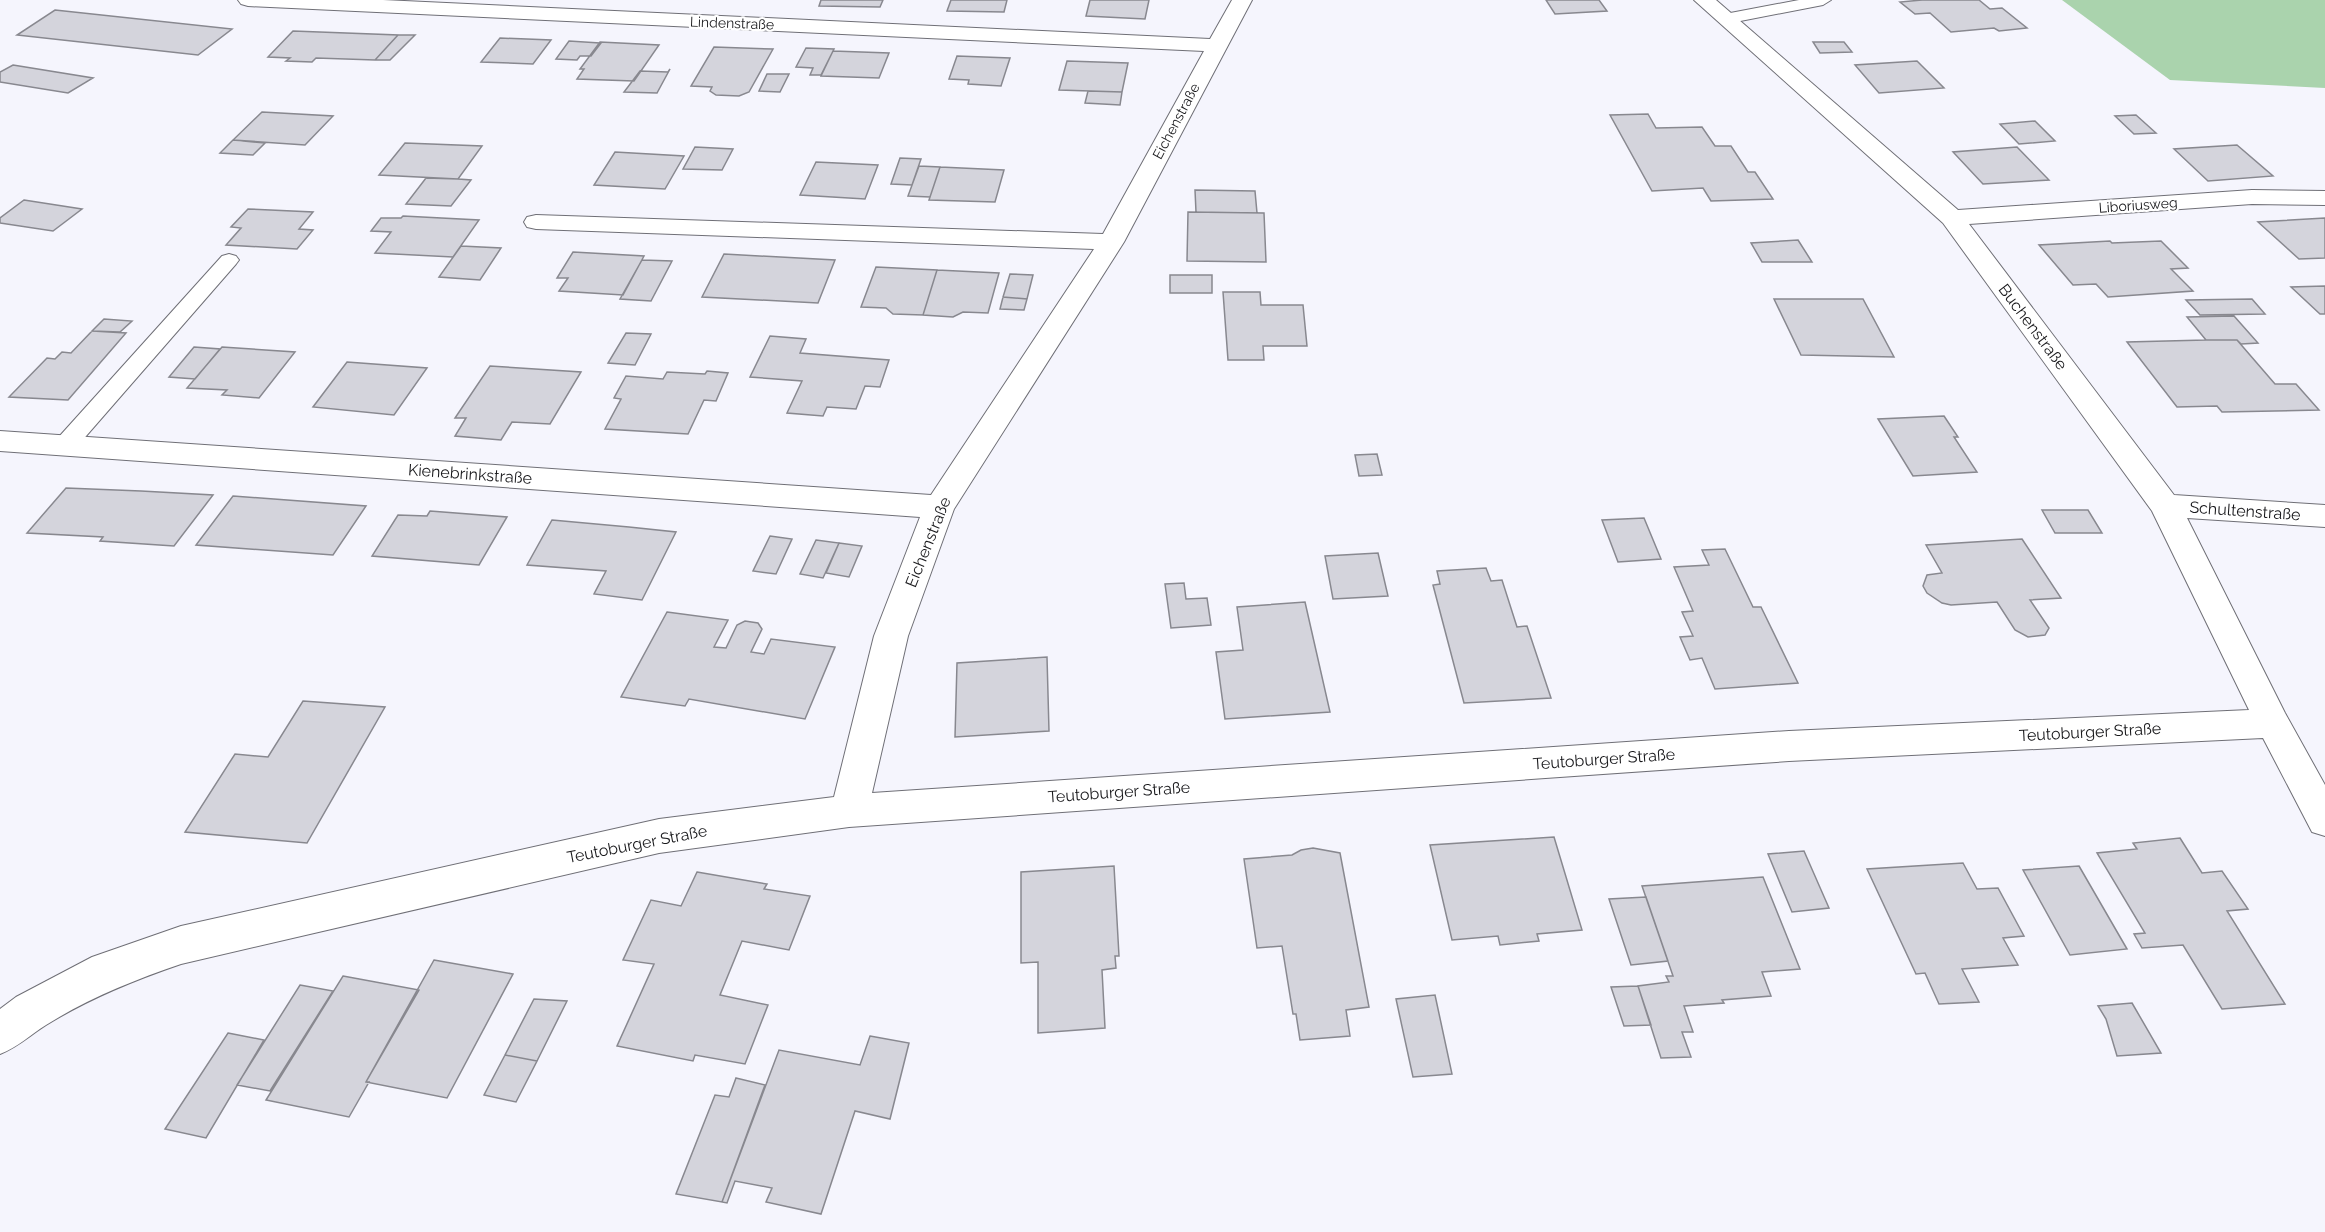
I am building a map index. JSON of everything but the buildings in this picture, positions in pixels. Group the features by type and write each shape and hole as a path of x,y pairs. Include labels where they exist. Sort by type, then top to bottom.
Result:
{"street":[{"name":"Lindenstraße","path":"248,0 481,6 1160,41 1217,46"},
{"name":"Eichenstraße","path":"849,811 891,636 939,507 1111,242 1242,0"},
{"name":"Buchenstraße","path":"1704,0 1952,218 2165,506 2273,723 2325,820"},
{"name":"Liboriusweg","path":"1952,218 2252,197 2325,198"},
{"path":"536,222 1111,242"},
{"name":"Kienebrinkstraße","path":"0,441 939,507"},
{"name":"Schultenstraße","path":"2165,506 2325,516"},
{"name":"Teutoburger Straße","path":"0,1034 31,1011 106,971 181,945 659,836 849,811 1789,746 2273,723"}],"lane":[{"path":"1725,19 1824,0"},
{"path":"65,445 229,260"}],"green space":[{"path":"2062,0 2325,0 2325,88 2170,80"}]}
